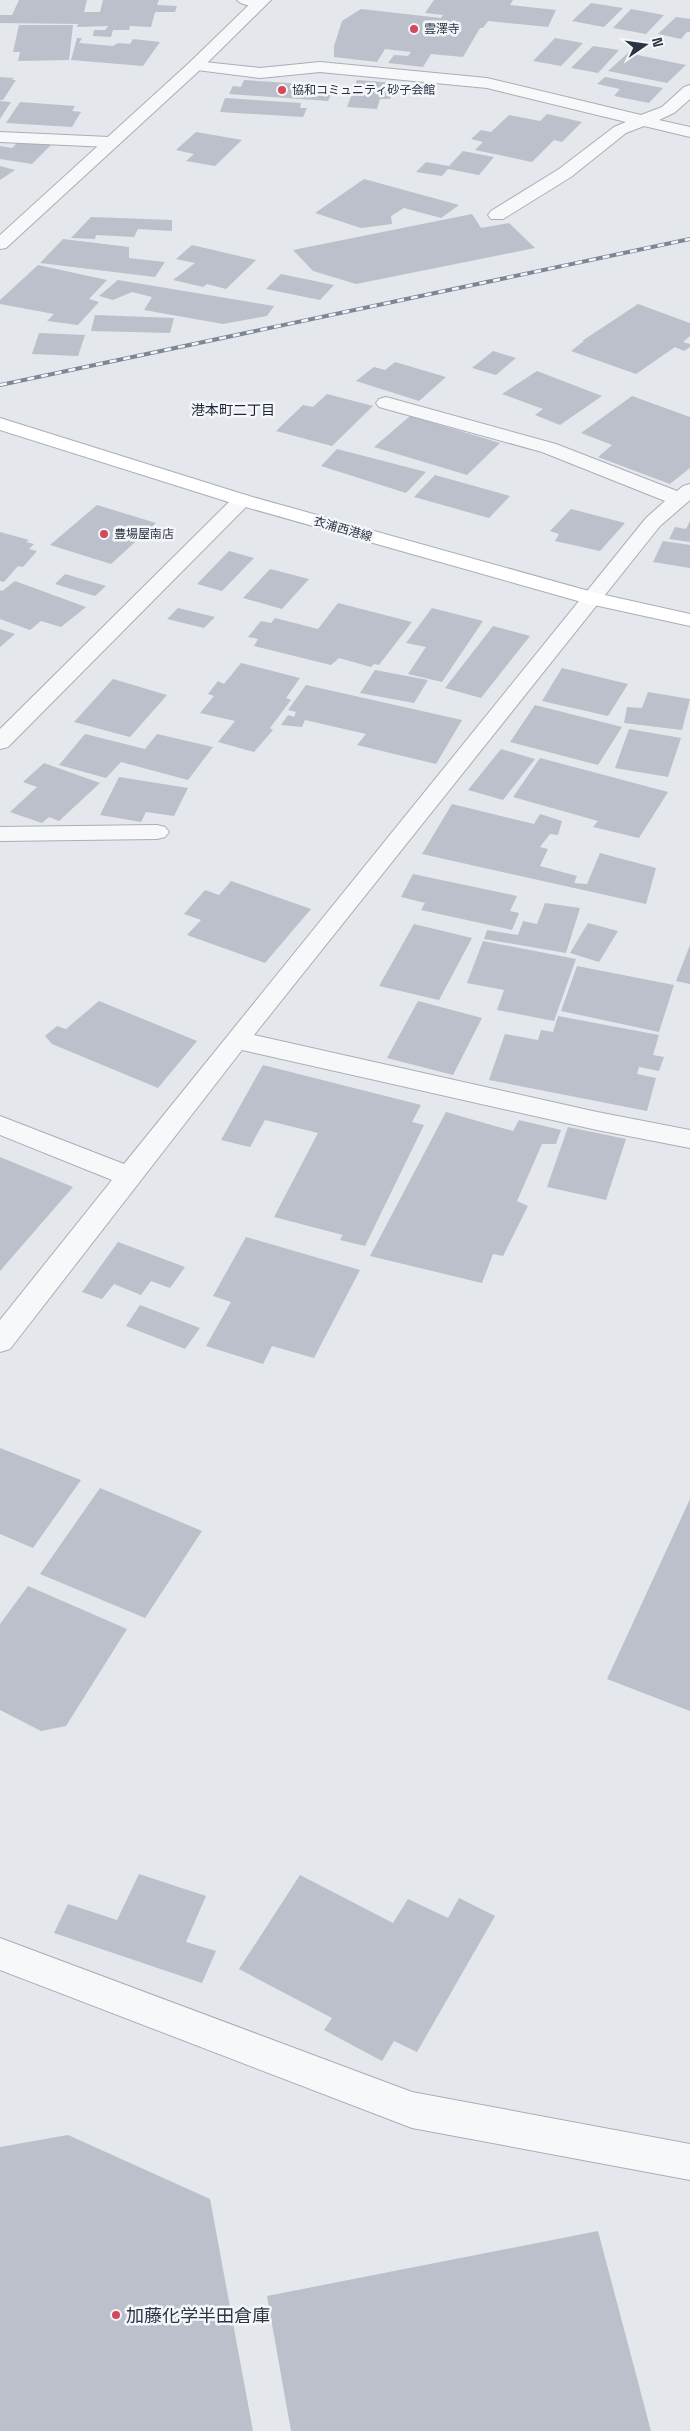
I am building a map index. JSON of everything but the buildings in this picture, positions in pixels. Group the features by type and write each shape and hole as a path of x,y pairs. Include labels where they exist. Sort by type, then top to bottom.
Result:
{"main road":[{"name":"衣浦西港線","path":"0,424 242,500 592,599 690,620"}],"street":[{"path":"245,0 262,1"},
{"path":"0,244 109,142 195,66 262,1"},
{"path":"195,66 260,73 320,67 487,83 690,132"},
{"path":"497,215 565,173 620,130 668,110 690,90"},
{"path":"0,137 109,142"},
{"path":"386,403 549,448 685,494"},
{"path":"0,1341 236,1040 653,522 685,494"},
{"path":"0,742 242,500"},
{"path":"0,834 157,832"},
{"path":"236,1040 597,1121 690,1139"},
{"path":"0,1125 129,1176"},
{"path":"0,1954 412,2110 690,2162"}],"railway":[{"path":"0,385 690,239"}],"place":[{"name":"雲澤寺","path":"414,29"},
{"name":"協和コミュニティ砂子会館","path":"282,90"},
{"name":"豊場屋南店","path":"104,534"},
{"name":"加藤化学半田倉庫","path":"116,2315"}],"district":[{"name":"港本町二丁目","path":"233,410"}]}
